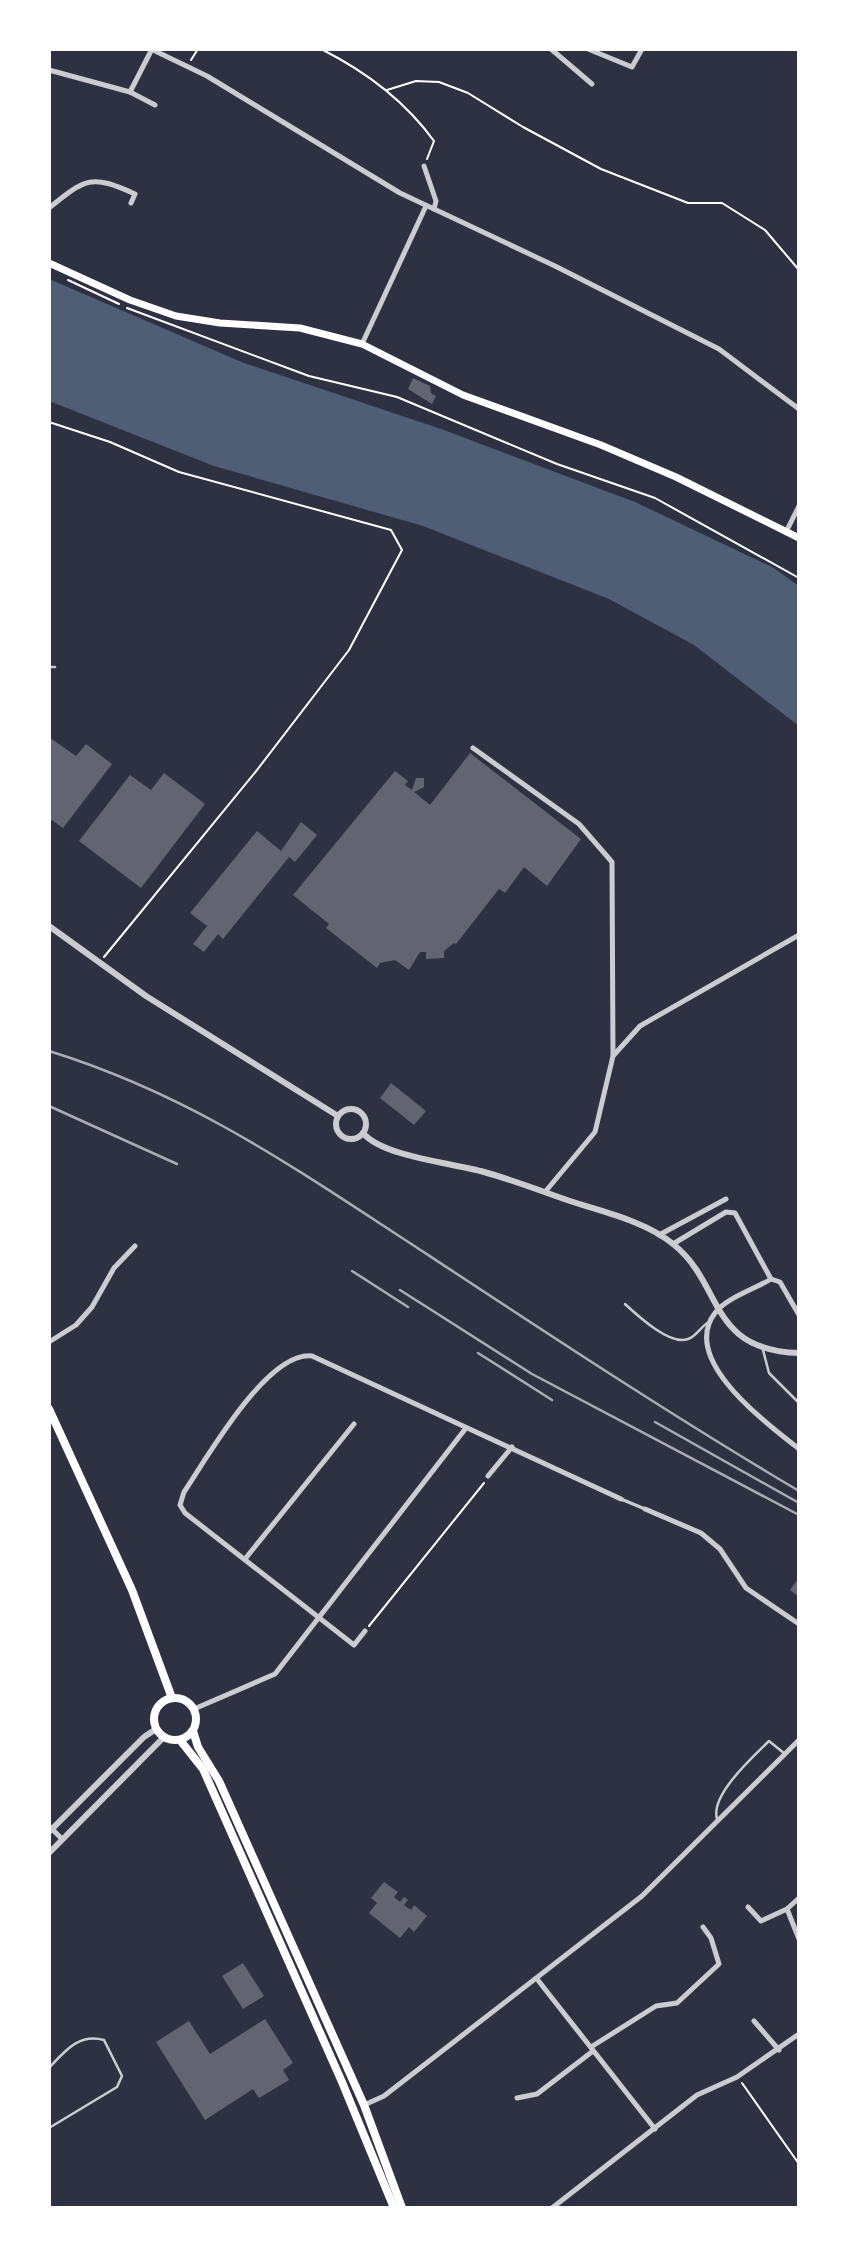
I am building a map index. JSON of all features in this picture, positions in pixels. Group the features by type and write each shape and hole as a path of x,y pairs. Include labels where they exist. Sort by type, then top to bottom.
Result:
{"main road":[{"path":"49,263 176,316 220,323 300,328 362,344 463,395 601,445 676,477 799,538"},
{"path":"49,1409 132,1590 172,1698"},
{"path":"394,2208 354,2110 203,1769 180,1740 164,1737 156,1729 155,1712 164,1700 180,1698 194,1709 197,1717 193,1731 198,1747 224,1792 364,2105 402,2208"},
{"path":"180,1740 193,1731"}],"street":[{"path":"130,92 151,49 186,66 426,206 719,349 799,408"},
{"path":"551,49 592,84"},
{"path":"589,49 632,67 642,49"},
{"path":"49,70 130,92 155,105"},
{"path":"424,166 436,201 434,209"},
{"path":"49,208 79,184 99,179 135,194 131,203"},
{"path":"362,344 426,206"},
{"path":"786,532 799,506"},
{"path":"473,748 579,824 612,862 613,1056 595,1132 545,1192"},
{"path":"49,926 99,964 204,1034 338,1116"},
{"path":"613,1056 650,1020 799,935"},
{"path":"346,1110 360,1112 366,1120 363,1133 350,1139 341,1135 337,1126 338,1116 346,1110"},
{"path":"363,1133 369,1140 395,1150 485,1172 659,1235 687,1257 717,1310 729,1325 763,1346 799,1353"},
{"path":"659,1235 726,1199"},
{"path":"673,1244 726,1212 735,1213 771,1279 780,1282 799,1315"},
{"path":"49,1342 76,1325 92,1307 114,1268 135,1246"},
{"path":"771,1279 717,1310 710,1321 707,1340 721,1375 762,1420 799,1449"},
{"path":"365,1631 354,1645 185,1513 180,1505 184,1492 255,1390 292,1359 302,1355 312,1356 621,1499 701,1532 720,1549 746,1588 799,1624"},
{"path":"245,1559 354,1424"},
{"path":"194,1709 275,1674 466,1428"},
{"path":"488,1476 512,1447"},
{"path":"62,1839 50,1829 144,1737 156,1729"},
{"path":"49,1853 164,1737"},
{"path":"354,2110 384,2096 642,1896 799,1740"},
{"path":"748,1907 761,1922 787,1909 799,1898"},
{"path":"787,1909 799,1940"},
{"path":"517,2098 537,2094 592,2049 656,2007 677,2003 719,1964 711,1937 704,1927"},
{"path":"537,1979 655,2129"},
{"path":"754,2021 779,2050"},
{"path":"552,2208 697,2095 737,2077 799,2034"}],"lane":[{"path":"49,667 55,667"},
{"path":"625,1304 649,1325 677,1340 692,1338 710,1321"},
{"path":"763,1346 769,1373 799,1404"},
{"path":"718,1822 717,1801 769,1741 785,1754"},
{"path":"49,2068 72,2044 92,2036 104,2040 122,2076 117,2087 49,2128"}],"path":[{"path":"186,66 198,49"},
{"path":"321,49 387,90 434,141 424,166"},
{"path":"387,90 416,81 439,82 468,93 523,127 601,169 688,203 722,203 765,230 799,270"},
{"path":"70,274 69,283 155,320 309,376 397,397 556,464 655,498 799,578"},
{"path":"49,422 110,442 179,472 391,530 400,543 400,558 349,650 257,770 99,964"},
{"path":"365,1631 488,1476"},
{"path":"737,2077 799,2164"}],"water":[{"path":"49,279 244,363 444,430 635,502 772,567 799,586 799,726 694,645 609,599 423,526 214,466 49,401"}],"building":[{"path":"413,378 430,386 431,393 436,396 432,404 408,389"},
{"path":"49,737 76,756 86,744 112,764 63,828 49,818"},
{"path":"470,753 581,839 547,886 524,867 505,893 499,889 456,944 444,951 444,958 426,959 426,952 420,952 409,970 395,960 380,963 377,968 326,928 329,924 293,895 395,771 408,781 405,785 412,790 416,778 424,778 424,787 414,792 430,805"},
{"path":"164,773 205,804 141,888 79,841 130,775 151,790"},
{"path":"301,822 317,835 295,862 289,857 223,939 218,934 204,952 193,944 207,926 190,913 257,831 281,851"},
{"path":"391,1083 426,1111 414,1125 380,1098"},
{"path":"799,1577 799,1597 790,1590"},
{"path":"384,1882 398,1892 394,1897 400,1902 404,1897 408,1900 404,1905 411,1910 414,1905 427,1916 414,1932 409,1927 400,1938 369,1913 377,1903 371,1898"},
{"path":"243,1963 264,1996 243,2009 222,1976"},
{"path":"265,2019 293,2063 283,2070 289,2080 259,2098 253,2089 205,2120 156,2042 189,2021 210,2054"}],"railway":[{"path":"49,1051 149,1089 240,1135 654,1402 799,1491"},
{"path":"49,1106 177,1164"},
{"path":"352,1271 408,1307"},
{"path":"400,1290 532,1374 799,1515"},
{"path":"478,1353 552,1400"},
{"path":"655,1422 799,1503"}]}
